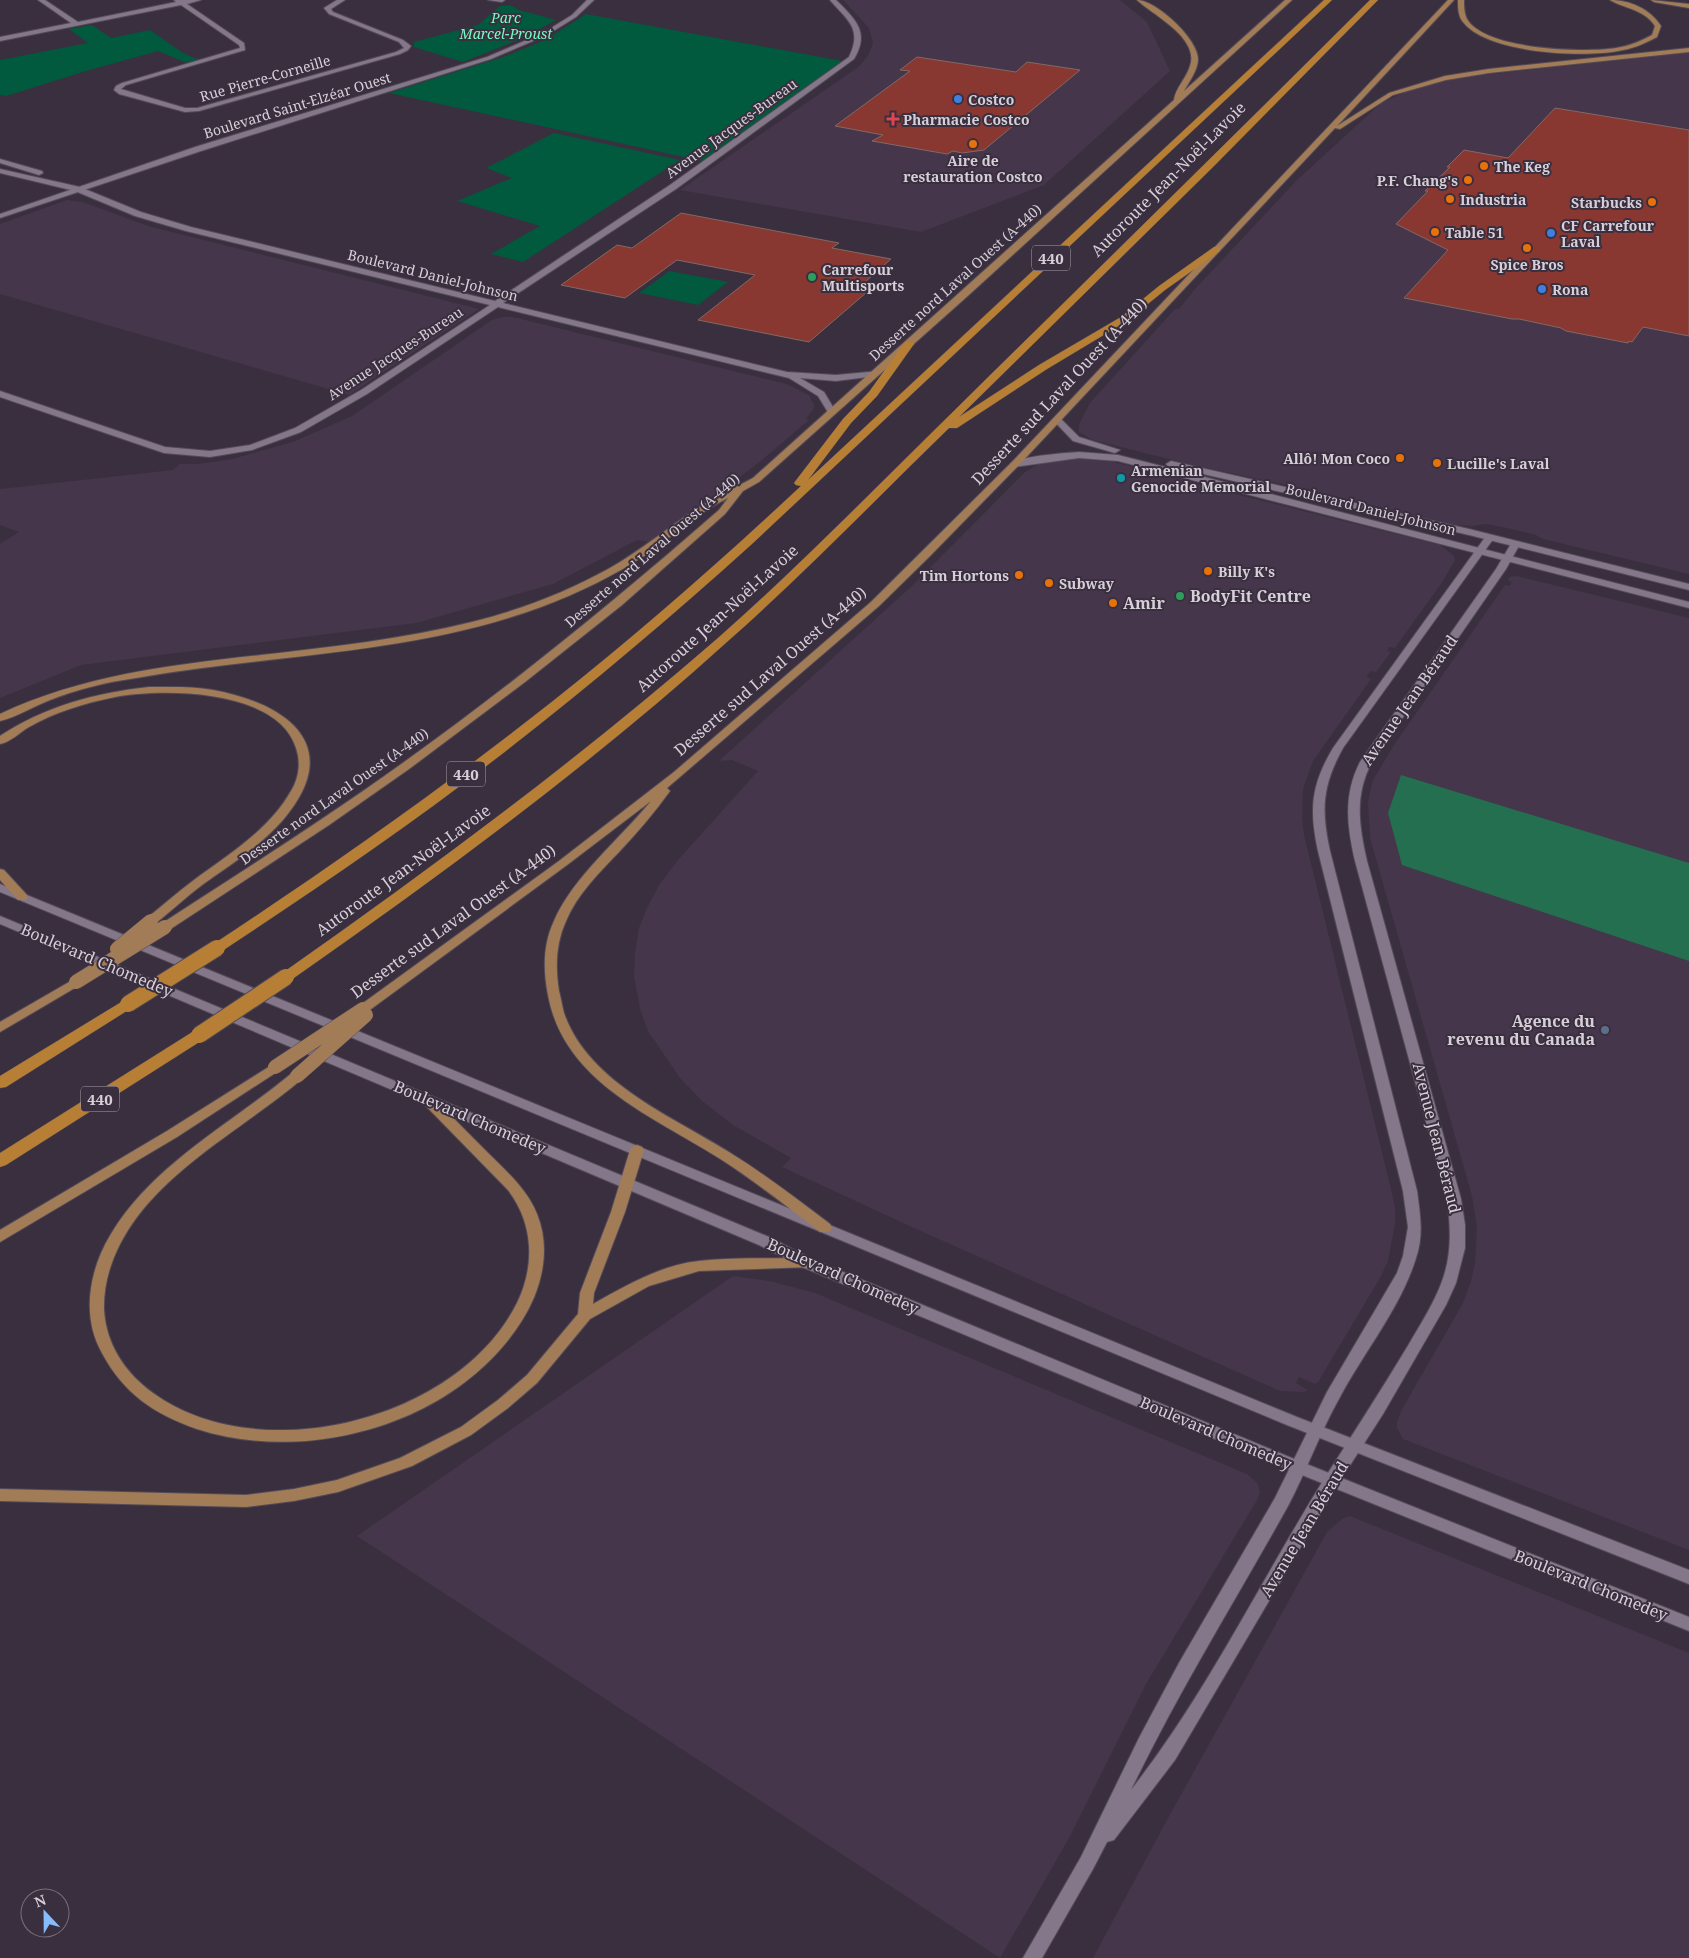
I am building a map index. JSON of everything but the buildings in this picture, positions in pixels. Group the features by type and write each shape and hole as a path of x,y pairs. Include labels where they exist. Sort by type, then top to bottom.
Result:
{"highway":[{"name":"Autoroute Jean-Noël-Lavoie","path":"0,1083 216,948 378,838 538,720 607,666 678,606 1328,0"},
{"name":"Autoroute Jean-Noël-Lavoie","path":"0,1161 199,1035 286,977 457,856 632,718 767,600 1203,172 1374,0"},
{"path":"929,441 1124,319 1162,288 1217,249"},
{"path":"775,516 847,421 873,394 909,344"}],"main road":[{"path":"1140,0 1181,33 1194,49 1194,65 1174,104"},
{"name":"Desserte nord Laval Ouest (A-440)","path":"0,1028 165,927 325,823 405,767 596,621 722,512 740,490 756,480 909,344 1289,0"},
{"name":"Desserte sud Laval Ouest (A-440)","path":"0,1237 150,1148 366,1011 678,774 874,604 917,564 1057,420 1451,0"},
{"path":"1461,0 1464,20 1476,31 1530,48 1560,51 1603,51 1640,45 1655,36 1658,26 1650,16 1633,7 1613,0"},
{"path":"1654,0 1689,6"},
{"path":"1321,139 1380,100 1407,88 1433,81 1471,74 1689,50"},
{"path":"0,718 51,695 114,678 386,643 457,629 508,615 578,588 619,568 718,498 740,490"},
{"path":"0,741 27,724 67,707 117,694 156,690 210,692 234,698 265,710 290,727 303,749 305,765 301,783 286,809 250,845 151,921 76,982"},
{"path":"678,774 624,841 586,879 566,909 556,932 551,955 551,988 556,1010 572,1042 591,1066 612,1085 656,1116 726,1157 825,1228"},
{"path":"0,873 22,898"},
{"path":"366,1011 297,1076 182,1164 125,1222 109,1250 100,1278 96,1308 101,1336 112,1360 134,1386 146,1397 193,1422 234,1432 275,1436 319,1433 364,1424 408,1408 430,1397 468,1372 496,1346 516,1317 531,1289 536,1243 531,1216 510,1181 427,1099"},
{"path":"585,1315 587,1293 637,1150"},
{"path":"0,1495 246,1500 309,1493 362,1479 426,1453 485,1418 532,1379 585,1315 644,1282 687,1268 715,1265 807,1264"}],"street":[{"path":"41,0 78,25"},
{"path":"0,40 180,2 198,0"},
{"name":"Rue Pierre-Corneille","path":"180,2 242,44 243,49 124,84 118,87 117,90 121,93 185,110 198,110 406,49 408,46 401,41 331,13 327,8 342,0"},
{"path":"491,0 502,0"},
{"name":"Boulevard Saint-Elzéar Ouest","path":"0,216 198,149 502,54 558,27 574,16 591,0"},
{"name":"Avenue Jacques-Bureau","path":"0,394 164,450 217,453 252,447 298,430 364,392 673,187 852,58 859,45 859,31 833,0"},
{"name":"Boulevard Daniel-Johnson","path":"0,161 69,181 77,190"},
{"name":"Boulevard Daniel-Johnson","path":"0,171 77,190 138,214 173,225 787,375 836,378 876,373"},
{"name":"Boulevard Daniel-Johnson","path":"787,375 821,394 832,412"},
{"name":"Boulevard Daniel-Johnson","path":"1057,420 1073,436 1088,444 1515,544 1689,587"},
{"name":"Boulevard Daniel-Johnson","path":"1015,464 1070,454 1090,454 1118,458 1479,551 1506,560 1689,605"},
{"name":"Avenue Jean Béraud","path":"1032,1958 1087,1863 1145,1743 1185,1668 1282,1501 1332,1396 1390,1300 1404,1273 1410,1256 1415,1227 1412,1203 1319,828 1316,810 1318,791 1327,766 1342,742 1489,538"},
{"name":"Avenue Jean Béraud","path":"1087,1863 1174,1748 1332,1480 1378,1410 1444,1294 1456,1258 1458,1225 1447,1171 1361,861 1352,820 1353,794 1359,774 1369,757 1506,560 1515,544"},
{"name":"Boulevard Chomedey","path":"0,888 1315,1430 1689,1577"},
{"name":"Boulevard Chomedey","path":"0,920 764,1241 807,1264 1298,1467 1689,1624"}],"shaded area":[{"path":"843,0 1120,0 1147,22 1170,71 1044,185 921,232 680,190 857,68 868,56 873,43 869,28"},
{"path":"1689,52 1689,574 1543,539 1536,535 1507,528 1486,524 1472,526 1456,525 1189,464 1093,440 1079,432 1079,424 1090,403 1175,309 1179,309 1195,289 1297,180 1380,104 1409,90 1447,79"},
{"path":"67,200 83,202 148,226 479,309 349,395 0,294 0,224"},
{"path":"502,317 513,317 787,384 809,395 814,405 813,410 806,419 809,420 762,460 715,496 648,542 637,540 553,584 416,623 81,665 0,698 0,544 19,532 0,525 0,489 173,470 180,464 199,464 232,459 293,442 352,416 492,320"},
{"path":"1066,458 1096,458 1169,475 1207,487 1440,545 1454,556 1455,560 1443,581 1395,648 1389,647 1387,651 1391,652 1376,672 1371,671 1366,677 1371,679 1313,761 1303,789 1302,818 1304,835 1390,1185 1395,1207 1395,1224 1388,1261 1380,1278 1318,1382 1315,1384 1299,1377 1296,1383 1308,1390 1303,1392 1280,1391 782,1167 791,1158 733,1125 702,1101 680,1078 648,1031 640,1009 634,976 635,953 639,928 647,908 659,885 678,860 758,771 732,760 719,761 913,585 1025,472 1040,463"},
{"path":"1517,576 1689,618 1689,1550 1403,1439 1397,1428 1401,1411 1463,1303 1475,1263 1477,1227 1472,1196 1370,838 1368,801 1373,780 1394,745 1505,585 1510,586 1512,582 1508,581 1510,577"},
{"path":"733,1276 770,1281 815,1293 1247,1474 1258,1484 1260,1493 1257,1500 1146,1684 1068,1840 1000,1958 357,1536"},
{"path":"1350,1516 1689,1653 1689,1958 1093,1958 1168,1818 1327,1532 1342,1519"}],"green space":[{"name":"Parc Marcel-Proust","path":"510,5 519,10 556,20 523,38 463,62 414,47 414,42 478,25 500,6"},
{"path":"586,14 842,61 702,161 389,93 503,57 545,40"},
{"path":"92,25 111,38 150,30 183,53 199,60 187,63 158,51 6,96 0,95 0,60 88,43 69,29"},
{"path":"554,133 680,160 523,262 491,254 540,226 457,201 512,178 486,168"},
{"path":"670,271 728,282 698,305 639,293"},
{"path":"1401,775 1689,863 1689,961 1402,865 1388,813"}],"place":[{"name":"Costco","path":"958,99"},
{"name":"Pharmacie Costco","path":"893,119"},
{"name":"Aire de restauration Costco","path":"973,144"},
{"name":"The Keg","path":"1484,166"},
{"name":"P.F. Chang's","path":"1468,180"},
{"name":"Industria","path":"1450,199"},
{"name":"Starbucks","path":"1652,202"},
{"name":"Table 51","path":"1435,232"},
{"name":"CF Carrefour Laval","path":"1551,233"},
{"name":"Spice Bros","path":"1527,248"},
{"name":"Carrefour Multisports","path":"812,277"},
{"name":"Rona","path":"1542,289"},
{"name":"Allô! Mon Coco","path":"1400,458"},
{"name":"Lucille's Laval","path":"1437,463"},
{"name":"Armenian Genocide Memorial","path":"1121,478"},
{"name":"Billy K's","path":"1208,571"},
{"name":"Tim Hortons","path":"1019,575"},
{"name":"Subway","path":"1049,583"},
{"name":"BodyFit Centre","path":"1180,596"},
{"name":"Amir","path":"1113,603"},
{"name":"Agence du revenu du Canada","path":"1605,1030"}]}
